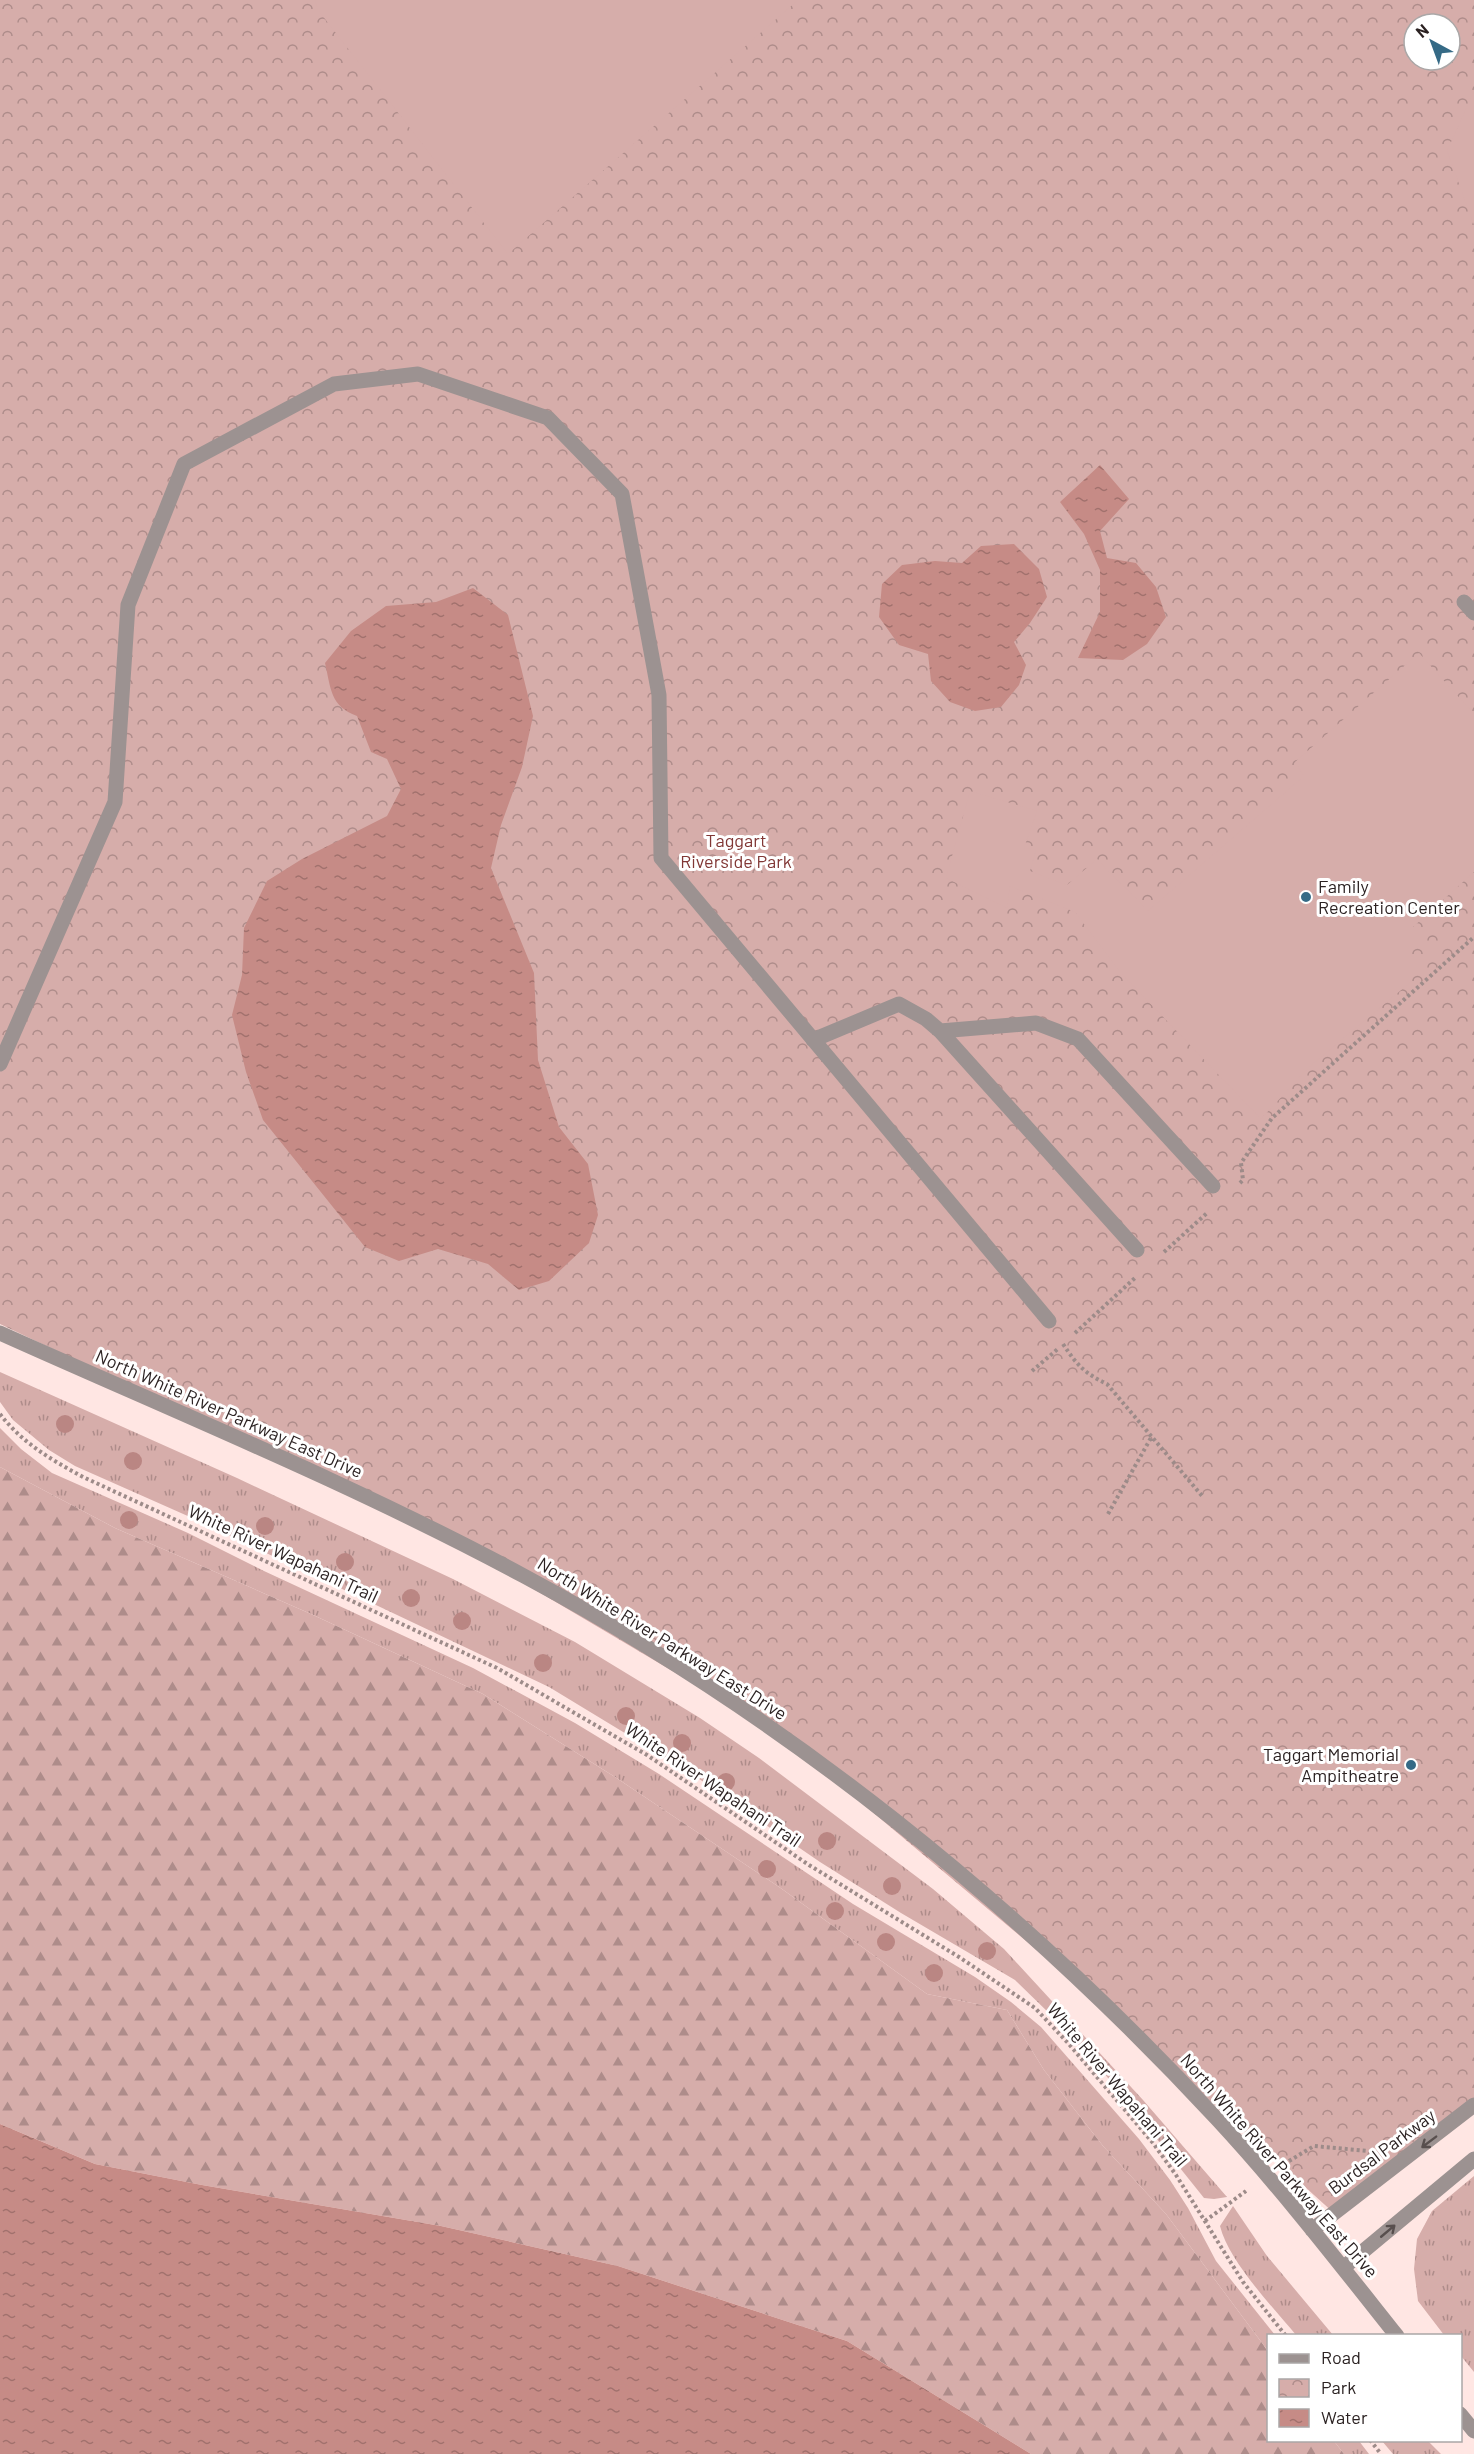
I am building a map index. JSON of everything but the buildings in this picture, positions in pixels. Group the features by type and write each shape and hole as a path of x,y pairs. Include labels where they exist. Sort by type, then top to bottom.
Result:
{"street":[{"path":"0,1064 114,802 128,605 184,464 334,384 418,374 548,417 622,494 659,695 661,858 1049,1321"},
{"path":"813,1040 899,1004 926,1019 940,1031 1137,1250"},
{"path":"940,1031 1036,1023 1078,1039 1213,1186"},
{"name":"North White River Parkway East Drive","path":"0,1333 434,1530 524,1576 613,1627 758,1720 912,1833 1044,1946 1169,2067 1222,2125 1312,2230 1395,2334"},
{"name":"Burdsal Parkway","path":"1312,2230 1474,2105"},
{"path":"1343,2268 1474,2159"},
{"path":"1462,2415 1474,2431"}],"path":[{"path":"1234,1188 1243,1180 1241,1163 1272,1118 1474,937"},
{"path":"1157,1258 1209,1212"},
{"path":"1032,1371 1140,1274"},
{"path":"1049,1321 1077,1366 1091,1377 1107,1384 1203,1497"},
{"name":"White River Wapahani Trail","path":"0,1414 8,1425 46,1457 83,1477 497,1668 555,1700 647,1755 809,1865 1035,2008 1068,2043 1153,2143 1176,2175 1243,2282 1284,2334"},
{"path":"1108,1514 1152,1436"},
{"path":"1372,2442 1381,2454"}],"green space":[{"name":"Taggart Riverside Park","path":"0,0 1474,0 1474,2099 1335,2214 1126,2025 782,1736 434,1530 0,1324"},
{"path":"315,0 798,0 508,254 318,10"},
{"path":"1474,91 1474,225 1447,151"},
{"name":"Family Recreation Center","path":"1419,653 1474,714 1474,872 1412,928 1412,981 1309,1067 1261,1119 1120,972 1075,912 1010,886 1007,908 946,878 970,791 1037,811 1024,848 1036,850 1030,871 1067,885 1097,859 1148,911 1304,776 1295,762"},
{"path":"0,1372 237,1478 453,1579 575,1642 700,1718 759,1758 933,1889 1004,1949 1143,2100 1227,2197 1204,2198 1100,2068 1015,1980 901,1913 820,1862 689,1772 549,1687 190,1517 75,1466 49,1450 13,1420 0,1402"},
{"path":"0,1428 21,1449 52,1473 188,1533 264,1571 473,1668 575,1723 659,1774 853,1904 975,1977 1011,2002 1041,2027 1139,2139 1170,2180 1188,2208 1216,2261 1274,2334 1267,2334 1267,2350 1166,2214 1103,2146 1044,2070 1007,2010 927,1994 782,1889 615,1777 483,1694 311,1614 115,1528 0,1467"},
{"path":"0,1467 115,1528 311,1614 483,1694 615,1777 782,1889 927,1994 1007,2010 1044,2070 1103,2146 1166,2214 1267,2350 1267,2442 1335,2442 1344,2454 1031,2454 847,2341 618,2266 441,2226 95,2164 0,2124"},
{"path":"1474,2176 1474,2372 1462,2357 1462,2334 1443,2334 1418,2301 1414,2269 1417,2239 1432,2211"},
{"path":"1233,2206 1267,2256 1332,2334 1295,2334 1242,2269 1232,2254 1220,2226"},
{"path":"1335,2442 1360,2442 1369,2454 1344,2454"},
{"path":"1383,2442 1429,2442 1441,2454 1393,2454"}],"water":[{"path":"1100,465 1129,499 1100,531 1107,558 1136,563 1156,587 1166,617 1147,644 1123,660 1078,658 1100,612 1100,570 1084,534 1060,502"},
{"path":"1014,544 1039,569 1047,597 1014,642 1026,665 1019,685 1001,707 975,711 950,702 931,681 928,654 899,645 879,617 882,584 902,565 935,561 962,563 981,546"},
{"path":"473,588 508,615 533,716 522,767 501,825 491,868 534,973 538,1060 559,1127 588,1164 598,1215 589,1243 549,1281 519,1290 488,1264 438,1249 399,1261 365,1247 263,1120 246,1072 232,1015 242,975 244,928 267,881 302,859 387,816 401,789 387,759 371,752 357,716 341,707 333,696 325,663 351,631 386,606 436,602"},
{"path":"0,2124 95,2164 441,2226 618,2266 847,2341 1031,2454 0,2454"}],"place":[{"name":"Family Recreation Center","path":"1306,897"},
{"name":"Taggart Memorial Ampitheatre","path":"1411,1765"}]}
